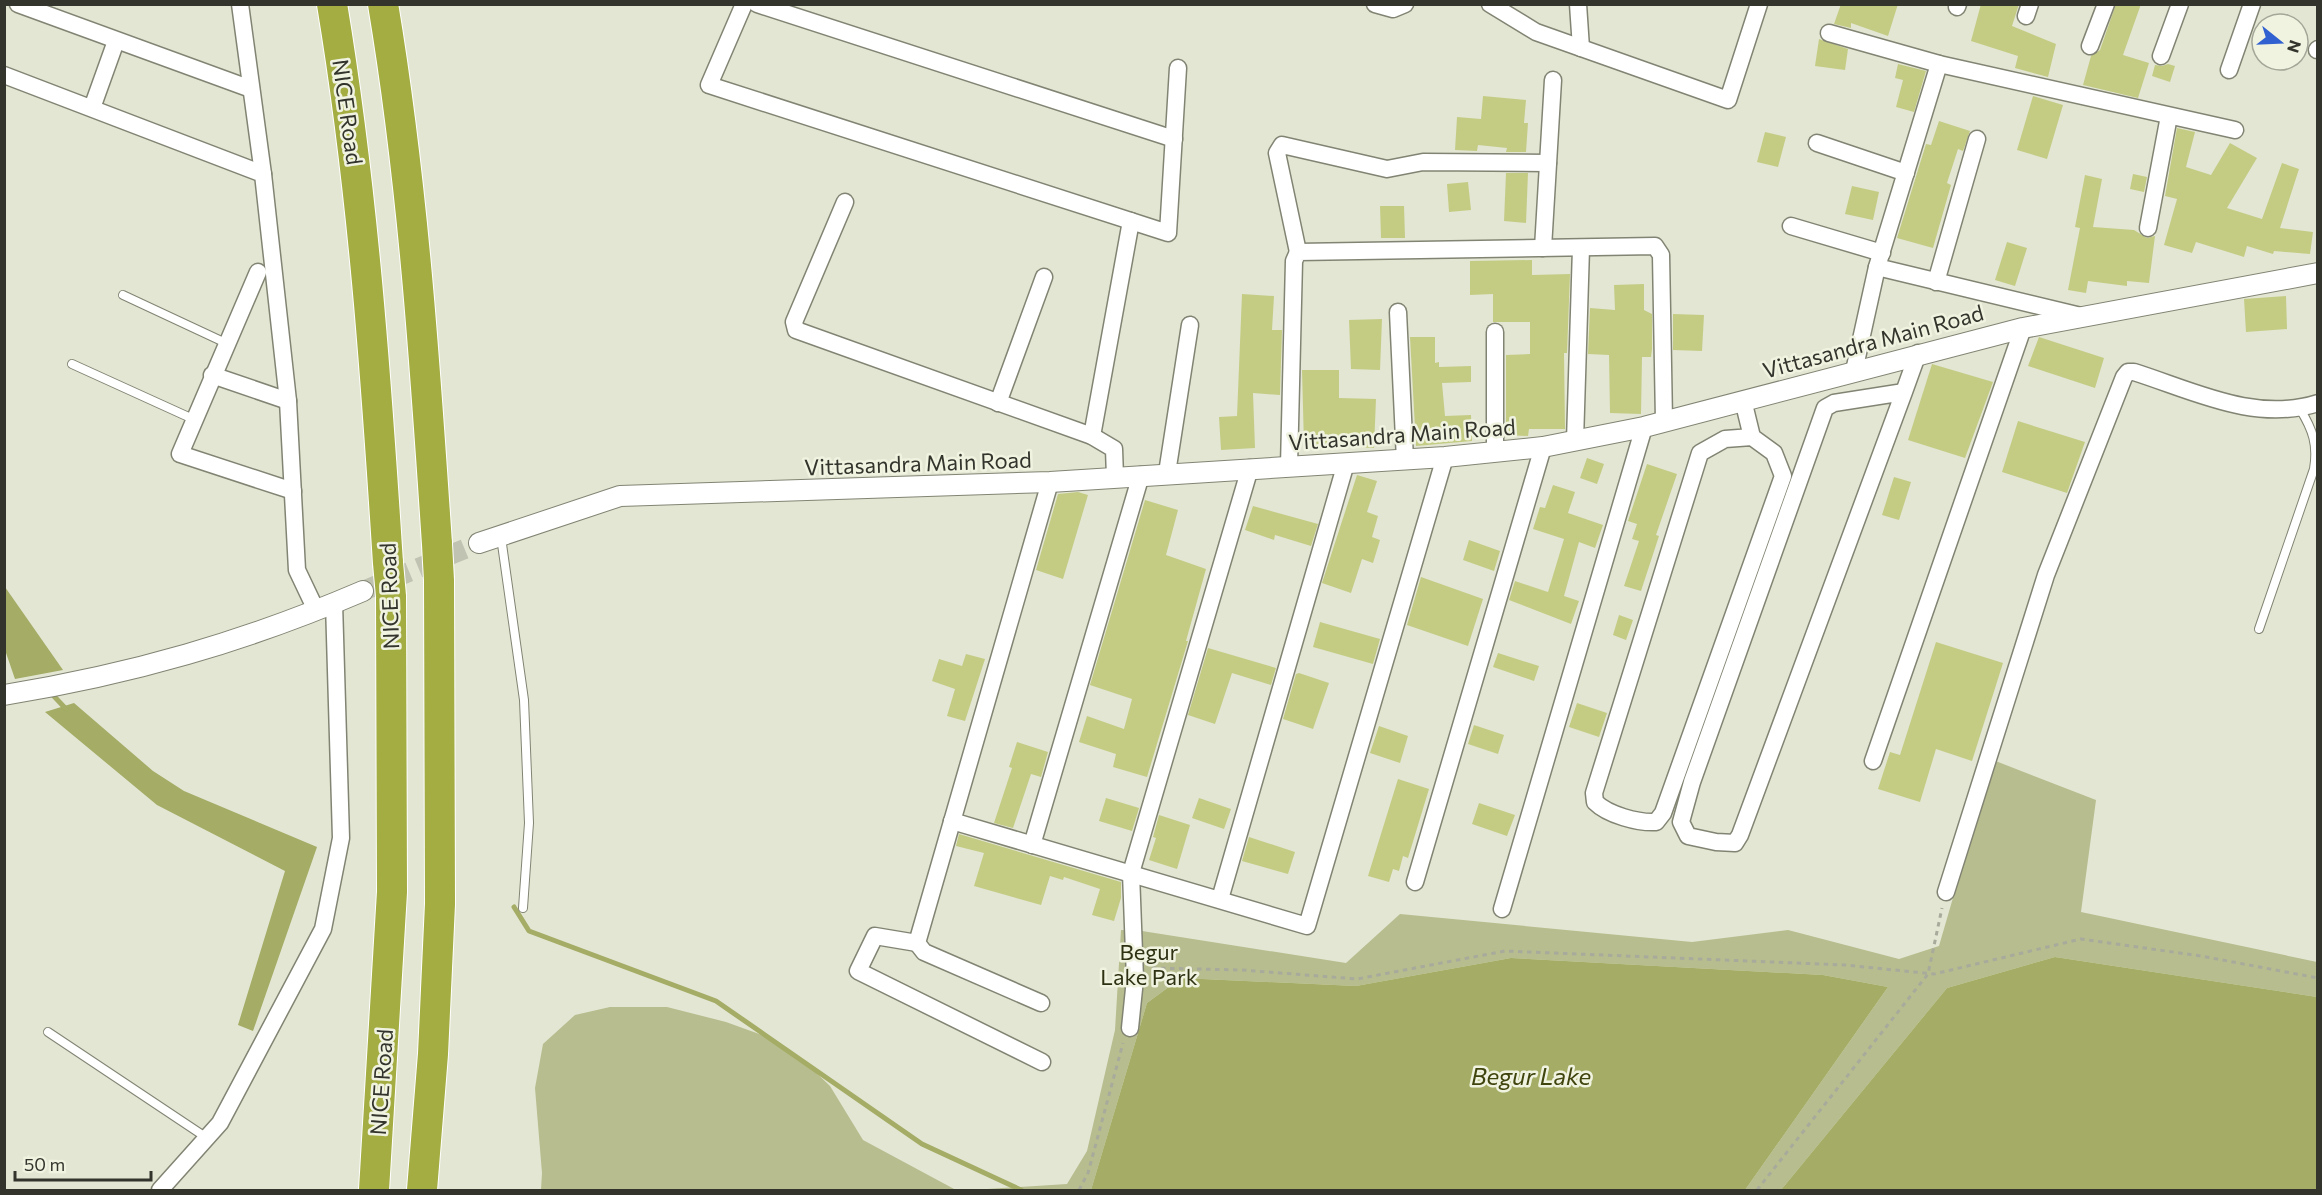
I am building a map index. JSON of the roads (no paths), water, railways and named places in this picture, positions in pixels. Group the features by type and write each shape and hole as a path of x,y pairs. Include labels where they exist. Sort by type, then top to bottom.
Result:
{"highway":[{"name":"NICE Road","path":"332,4 348,100 371,305 388,563 377,594 392,892 374,1191"},
{"path":"384,4 398,90 419,285 439,580 440,904 433,1054 422,1191"}],"street":[{"path":"18,4 251,89"},
{"path":"160,1191 220,1123 323,929 341,838 325,606 297,570 288,401 263,174 240,4"},
{"path":"744,4 709,86 1168,233 1178,68"},
{"path":"758,4 1174,139"},
{"path":"1375,4 1393,9 1405,4"},
{"path":"1490,4 1536,32 1728,100 1759,4"},
{"path":"1578,4 1581,48"},
{"path":"2090,46 2106,4"},
{"path":"2162,57 2180,4"},
{"path":"2229,69 2252,4"},
{"path":"1829,33 1939,64 2235,130"},
{"path":"92,108 116,41"},
{"path":"1854,371 1880,260 1939,64"},
{"path":"4,75 263,174"},
{"path":"1543,248 1553,80"},
{"path":"2148,228 2169,116"},
{"path":"1936,282 1977,138"},
{"path":"1817,143 1906,173"},
{"path":"1289,466 1294,261 1298,252 1277,153 1282,145 1387,169 1422,162 1548,163"},
{"path":"845,202 794,322 796,330 1092,436 1114,449 1115,477"},
{"path":"1092,436 1131,221"},
{"path":"1791,225 1936,282 2082,316"},
{"path":"1298,252 1655,246 1659,249 1664,421"},
{"path":"1575,441 1581,248"},
{"path":"258,272 180,454 293,490"},
{"name":"Vittasandra Main Road","path":"479,543 620,496 1050,482 1405,460 1543,447 1644,427 1918,353 2023,328 2318,273"},
{"path":"998,403 1044,277"},
{"path":"1398,312 1405,460"},
{"path":"1167,473 1190,325"},
{"path":"1873,761 2023,328"},
{"path":"1495,332 1495,452"},
{"path":"1904,392 1834,404 1825,408 1692,782 1681,822 1688,836 1734,843 1740,835 1904,392 1918,353"},
{"path":"1946,892 2046,574 2124,377 2128,372 2134,372 2248,409 2274,412 2300,409 2318,403"},
{"path":"212,375 288,401"},
{"path":"1743,400 1752,437 1774,453 1783,476 1663,813 1656,822 1647,822 1601,809 1595,802 1594,793 1700,453 1725,438 1752,437"},
{"path":"1502,909 1644,427"},
{"path":"1415,882 1543,447"},
{"path":"952,821 1308,926 1445,457"},
{"path":"1220,899 1346,463"},
{"path":"1127,1032 1135,980 1131,873 1250,468"},
{"path":"1032,845 1141,475"},
{"path":"917,943 1050,482"},
{"path":"4,695 61,686 211,649 325,606 377,594"},
{"path":"1041,1003 924,952 917,943 875,936 858,971 1042,1062"}],"lane":[{"path":"123,295 228,344"},
{"path":"72,364 194,419"},
{"path":"2259,629 2314,469 2316,446 2313,431 2300,409"},
{"path":"501,536 524,700 529,824 524,908"},
{"path":"48,1032 207,1138"}],"water":[{"path":"5,587 63,670 15,679 5,650"},
{"path":"74,703 153,771 184,791 317,847 253,1031 238,1025 285,871 157,805 45,712"},
{"path":"2055,957 2317,997 2317,1190 1781,1190 1947,988"},
{"name":"Begur Lake","path":"1511,958 1823,975 1888,987 1745,1190 1091,1190 1147,1003 1181,978 1356,986"}],"waterway":[{"path":"50,692 66,709"},
{"path":"514,907 529,931 716,1001 922,1144 1021,1190"}],"tunnel":[{"path":"363,591 479,543"}],"park label":[{"name":"Begur Lake Park","path":"1149,964"}]}
